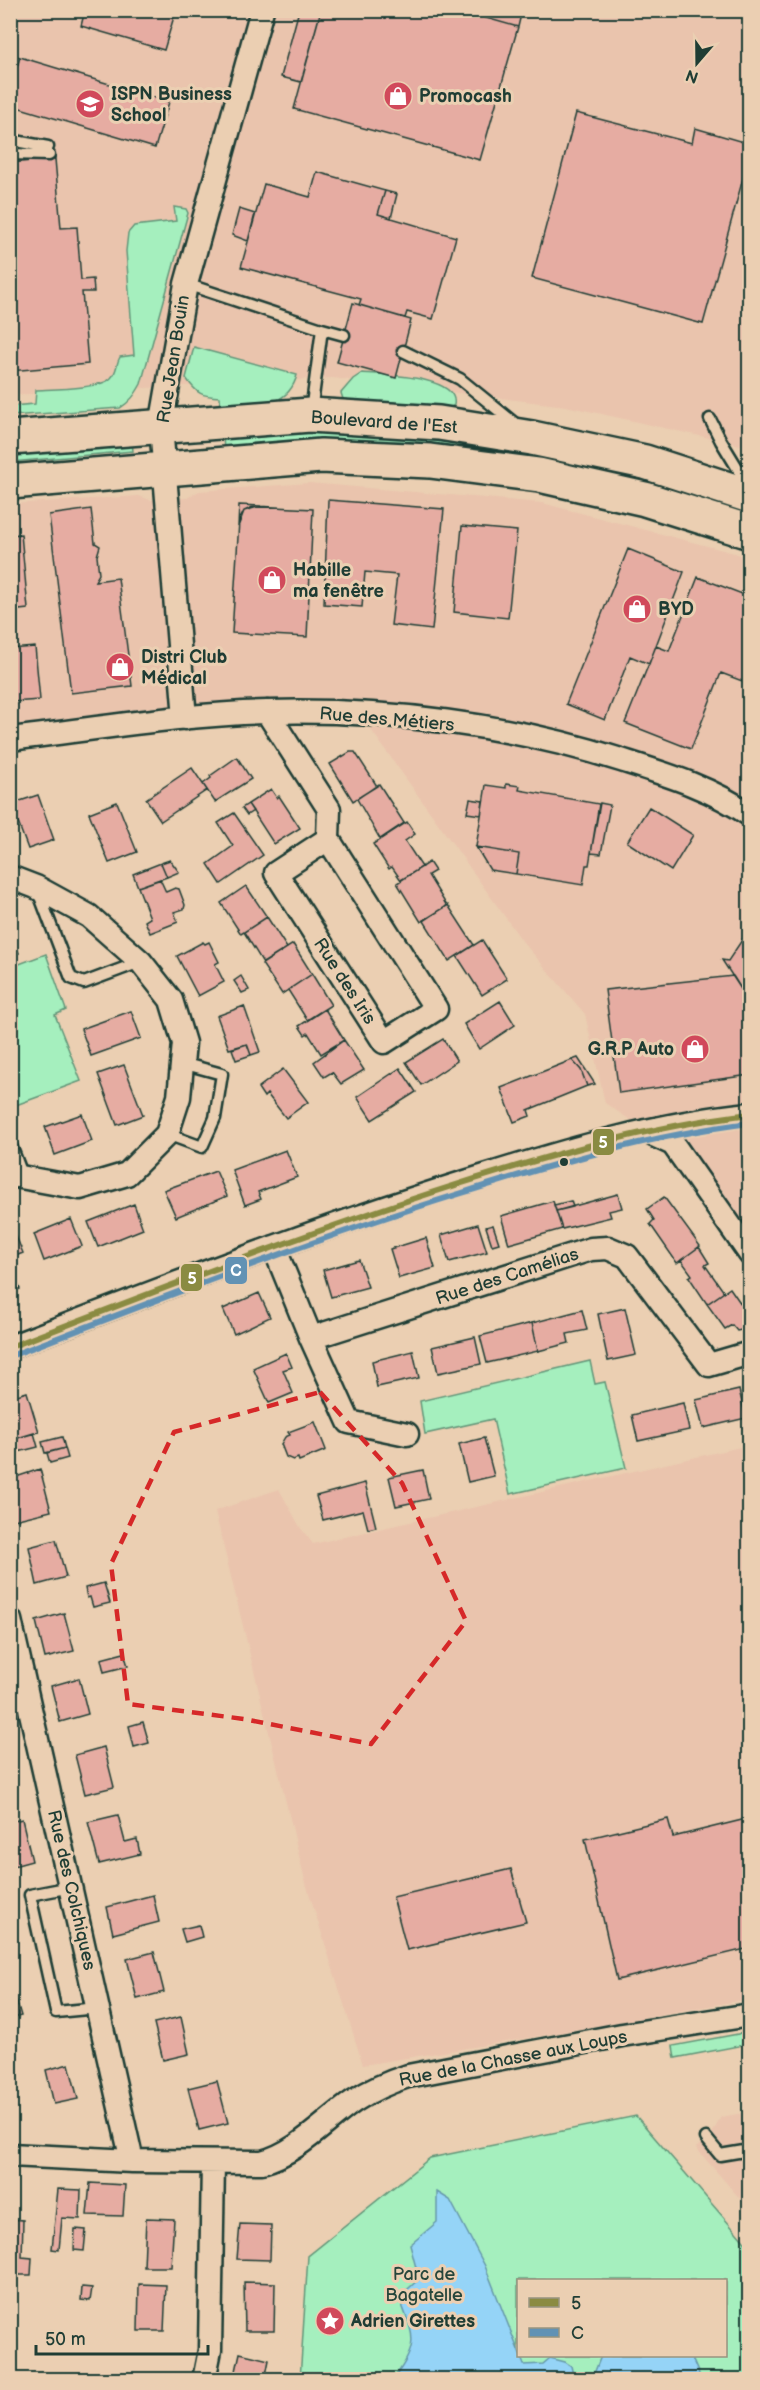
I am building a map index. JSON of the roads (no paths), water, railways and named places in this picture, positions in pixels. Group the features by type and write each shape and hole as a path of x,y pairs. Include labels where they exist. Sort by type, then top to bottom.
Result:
{"main road":[{"name":"Boulevard de l'Est","path":"10,438 310,415 439,423 532,438 645,462 750,496"},
{"name":"Boulevard de l'Est","path":"10,482 321,456 430,461 539,475 645,500 750,532"}],"street":[{"name":"Rue Jean Bouin","path":"186,718 161,426 186,284 262,10"},
{"name":"Rue des Métiers","path":"10,739 186,718 267,712 359,713 504,730 581,747 655,771 728,800 750,815"},
{"path":"267,712 329,808 328,839"},
{"name":"Rue des Iris","path":"328,839 436,1009 384,1042 276,873 328,839"},
{"path":"10,877 36,887 89,916 141,962 171,999 184,1043 179,1097 167,1134 127,1174 80,1188 17,1177"},
{"path":"10,1347 274,1247 442,1189 645,1131 711,1118 750,1114"},
{"path":"645,1131 673,1144 750,1254"},
{"path":"274,1247 311,1338 350,1422 407,1434"},
{"name":"Rue des Camélias","path":"311,1338 591,1249 608,1248 627,1256 709,1365 750,1353"},
{"name":"Rue des Colchiques","path":"10,1620 15,1660 71,1887 132,2161"},
{"name":"Rue de la Chasse aux Loups","path":"10,2155 132,2161 262,2162 277,2158 354,2101 383,2084 408,2076 622,2036 750,2015"},
{"path":"204,2379 210,2350 213,2162"}],"lane":[{"path":"10,140 48,151 10,154"},
{"path":"186,284 344,335"},
{"path":"310,415 322,329"},
{"path":"403,351 460,379 532,438"},
{"path":"710,419 750,487"},
{"path":"36,887 71,978 84,984 141,962"},
{"path":"167,1134 202,1147 215,1119 222,1074 182,1063"},
{"path":"10,1143 17,1177"},
{"path":"71,1887 30,1895 56,2012 98,2008"},
{"path":"706,2138 720,2155 750,2150"}],"water":[{"path":"437,2192 450,2200 485,2266 517,2347 517,2357 521,2357 524,2365 543,2364 550,2358 565,2362 571,2366 574,2379 395,2380 394,2378 408,2356 412,2339 399,2297 419,2279 410,2245 437,2222"},
{"path":"601,2357 691,2357 701,2379 592,2379"}],"place":[{"name":"Promocash","path":"398,96"},
{"name":"ISPN Business School","path":"90,104"},
{"name":"Habille ma fenêtre","path":"272,580"},
{"name":"BYD","path":"637,609"},
{"name":"Distri Club Médical","path":"120,667"},
{"name":"G.R.P Auto","path":"695,1049"},
{"name":"Adrien Girettes","path":"330,2321"}],"park label":[{"name":"Parc de Bagatelle","path":"424,2284"}]}
